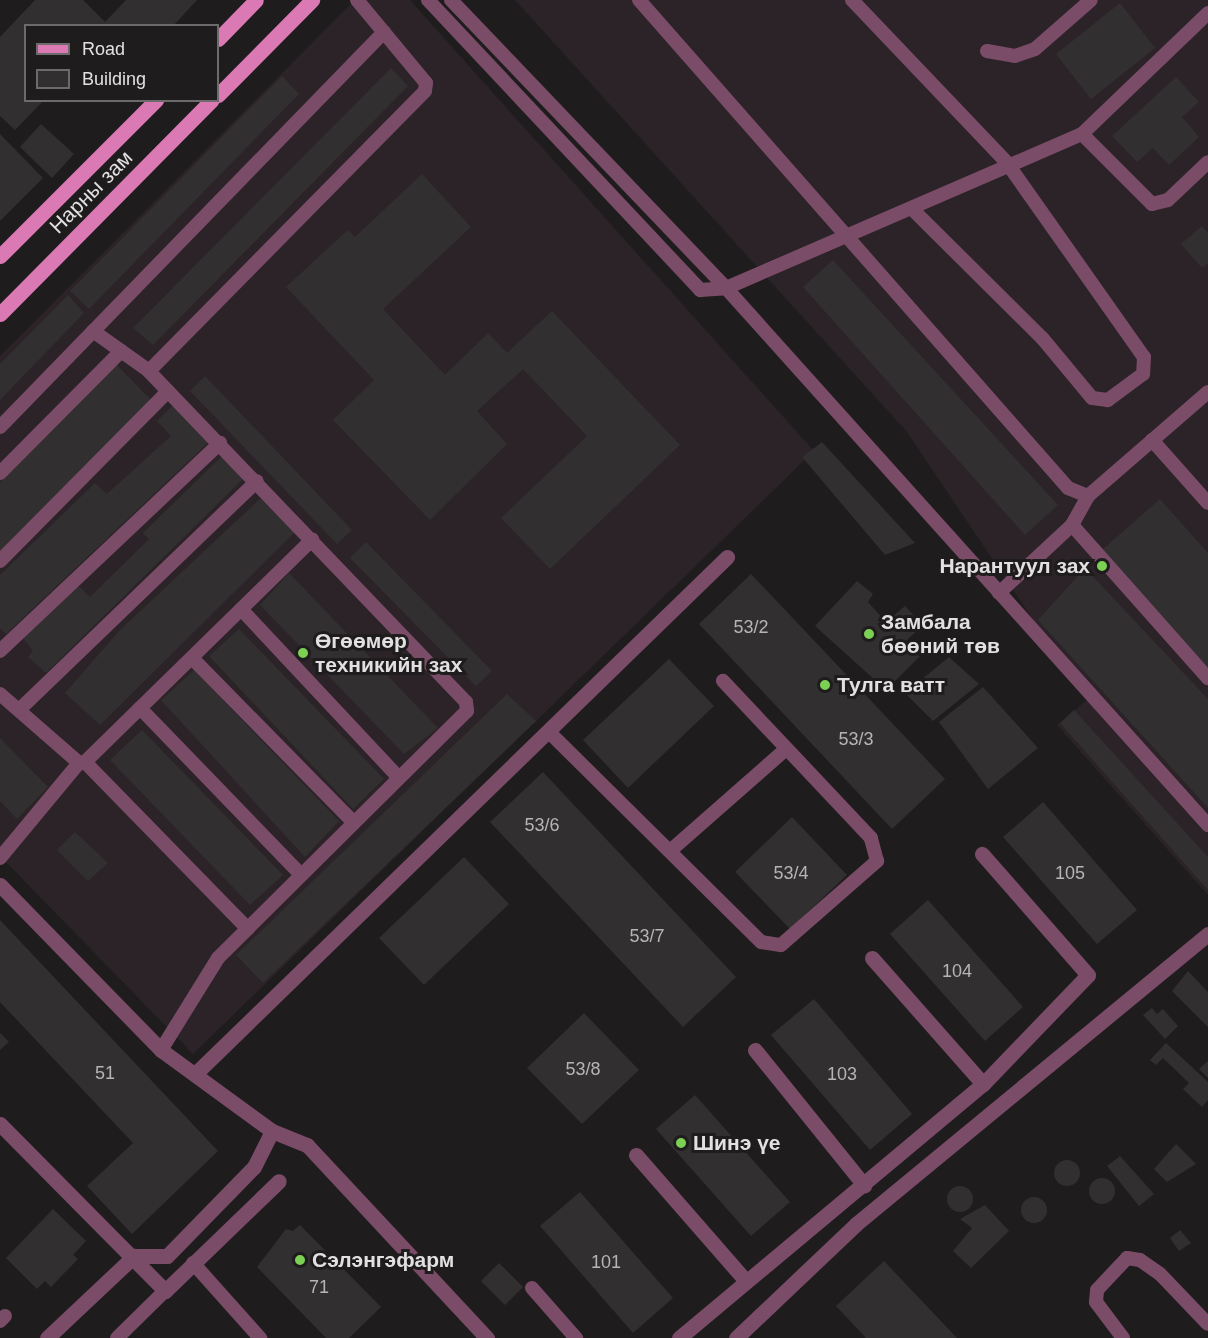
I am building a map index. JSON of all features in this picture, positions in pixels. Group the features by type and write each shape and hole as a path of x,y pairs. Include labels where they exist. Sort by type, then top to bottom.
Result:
{"main road":[{"path":"219,38 256,0"},
{"path":"219,94 312,0"},
{"name":"Нарны зам","path":"0,256 154,102"},
{"name":"Нарны зам","path":"0,314 210,102"}],"street":[{"path":"195,1074 550,733 727,557"},
{"path":"679,1338 982,1084 1088,975 982,854"},
{"path":"0,885 161,1050 272,1131 308,1145 488,1338"},
{"path":"736,1338 856,1224 1208,934"},
{"path":"873,958 982,1084"},
{"path":"755,1050 864,1185"},
{"path":"0,1124 134,1256 165,1291 279,1181"},
{"path":"47,1338 134,1256 167,1256 254,1167 272,1131"},
{"path":"636,1155 746,1281"}],"lane":[{"path":"149,371 425,91 426,83 357,0"},
{"path":"428,0 700,290 726,288 912,209 1007,163 1082,134 1208,13"},
{"path":"450,0 726,288 1208,825"},
{"path":"639,0 1068,488 1088,496"},
{"path":"852,0 1007,163 1144,357 1143,374 1108,400 1092,398 1043,339 912,209"},
{"path":"987,51 1016,56 1035,49 1091,0"},
{"path":"0,427 384,32"},
{"path":"1082,134 1152,204 1168,200 1208,162"},
{"path":"93,331 149,371 257,481 467,706 399,778 218,958 161,1050"},
{"path":"0,473 121,351"},
{"path":"0,561 168,391"},
{"path":"999,593 1072,525 1088,496 1208,392"},
{"path":"1152,440 1208,503"},
{"path":"0,651 220,443"},
{"path":"19,710 257,481"},
{"path":"1072,525 1208,678"},
{"path":"0,858 82,762 312,540"},
{"path":"241,609 399,778"},
{"path":"192,657 354,823"},
{"path":"550,733 761,942 781,945 877,861 871,838 723,681"},
{"path":"0,694 82,762 248,928"},
{"path":"140,708 302,875"},
{"path":"670,851 786,749"},
{"path":"1123,1338 1096,1302 1102,1283 1127,1258 1140,1260 1160,1274 1208,1324"},
{"path":"193,1263 260,1338"},
{"path":"532,1288 576,1338"},
{"path":"117,1338 165,1291"}],"shaded area":[{"name":"Өгөөмөр техникийн зах","path":"355,0 410,0 814,451 193,1054 0,856 0,356"},
{"name":"Нарантуул зах","path":"515,0 1208,0 1208,895 1057,725 1087,700 907,432"}],"building":[{"path":"35,0 83,0 105,22 126,0 197,0 175,24 24,24 24,102 42,102 15,130 0,116 0,37"},
{"path":"1120,3 1155,48 1091,99 1056,54"},
{"path":"391,68 408,86 153,345 133,328"},
{"path":"282,76 299,94 89,309 70,291"},
{"path":"1176,77 1199,102 1182,117 1199,137 1169,165 1153,148 1137,162 1112,136"},
{"path":"41,124 74,154 52,178 20,147"},
{"path":"0,134 43,178 0,221"},
{"path":"422,174 471,227 383,309 445,375 488,333 507,353 552,311 680,445 550,569 501,518 587,436 523,369 477,411 507,444 430,520 333,420 374,380 286,287 348,230 355,237"},
{"path":"1202,226 1208,233 1208,263 1202,268 1181,244"},
{"path":"833,260 1058,505 1025,535 803,287"},
{"path":"68,295 84,313 0,400 0,364"},
{"path":"116,364 151,400 0,552 0,482"},
{"path":"205,376 352,530 337,544 190,391"},
{"path":"176,402 212,439 6,634 0,628 0,575 95,483 107,494 171,436 157,421"},
{"path":"822,442 915,543 885,555 802,457"},
{"path":"225,453 245,477 46,673 28,657 33,651 22,637 76,583 90,597 149,539 143,533"},
{"path":"263,496 299,528 100,725 65,693 120,630"},
{"path":"1160,499 1208,553 1208,670 1102,550"},
{"path":"366,542 492,671 476,686 350,558"},
{"path":"1085,568 1208,699 1208,808 1038,620"},
{"path":"289,573 438,728 404,754 260,605"},
{"path":"751,574 945,779 892,829 699,624"},
{"name":"Замбала бөөний төв","path":"857,581 873,594 868,602 886,622 905,606 923,625 906,641 920,656 886,690 815,626"},
{"path":"239,629 384,779 353,809 209,656"},
{"path":"949,657 979,684 933,721 905,693"},
{"path":"669,659 714,706 628,788 583,740"},
{"path":"194,670 339,821 305,857 161,700"},
{"path":"983,687 1038,748 988,789 939,722"},
{"path":"507,694 536,721 263,983 236,955"},
{"path":"1074,710 1208,857 1208,890 1060,723"},
{"path":"142,730 283,875 250,905 110,760"},
{"path":"0,738 48,787 17,819 0,801"},
{"path":"543,772 736,977 683,1027 490,822"},
{"path":"1043,802 1137,910 1097,944 1003,837"},
{"path":"792,817 847,875 790,929 735,872"},
{"path":"75,832 108,863 88,881 57,850"},
{"path":"464,857 509,904 424,985 379,938"},
{"path":"928,900 1023,1007 985,1041 890,934"},
{"path":"0,920 218,1151 132,1234 87,1186 133,1143 0,1002"},
{"path":"1188,971 1208,992 1208,1027 1172,991"},
{"path":"814,999 912,1114 870,1150 771,1035"},
{"path":"1152,1008 1157,1014 1163,1009 1178,1026 1165,1039 1143,1015"},
{"path":"584,1013 639,1070 582,1124 527,1068"},
{"path":"0,1033 9,1042 0,1050"},
{"path":"1166,1043 1208,1082 1208,1100 1202,1107 1183,1089 1189,1083 1163,1058 1156,1065 1150,1060"},
{"path":"1208,1061 1208,1078 1199,1069"},
{"path":"695,1095 790,1202 751,1236 656,1129"},
{"path":"1176,1144 1196,1164 1167,1182 1154,1169"},
{"path":"1120,1156 1154,1194 1139,1206 1107,1166"},
{"path":"1067,1160 1076,1164 1080,1173 1076,1182 1067,1186 1058,1182 1054,1173 1058,1164"},
{"path":"1102,1178 1111,1182 1115,1191 1111,1200 1102,1204 1093,1200 1089,1191 1093,1182"},
{"path":"960,1186 969,1190 973,1199 969,1208 960,1212 951,1208 947,1199 951,1190"},
{"path":"580,1192 673,1298 633,1333 540,1226"},
{"path":"1034,1197 1043,1201 1047,1210 1043,1219 1034,1223 1025,1219 1021,1210 1025,1201"},
{"path":"985,1205 1009,1231 971,1268 953,1251 972,1228 960,1219"},
{"path":"53,1209 86,1241 73,1255 78,1259 51,1287 45,1281 37,1289 6,1258"},
{"path":"300,1225 381,1307 349,1338 326,1338 257,1267 286,1229 293,1231"},
{"path":"1180,1230 1191,1243 1179,1251 1170,1238"},
{"path":"884,1261 957,1338 866,1338 836,1306"},
{"path":"499,1263 523,1287 505,1305 481,1281"}],"place":[{"name":"Нарантуул зах","path":"1102,566"},
{"name":"Замбала бөөний төв","path":"869,634"},
{"name":"Өгөөмөр техникийн зах","path":"303,653"},
{"name":"Тулга ватт","path":"825,685"},
{"name":"Шинэ үе","path":"681,1143"},
{"name":"Сэлэнгэфарм","path":"300,1260"}]}
